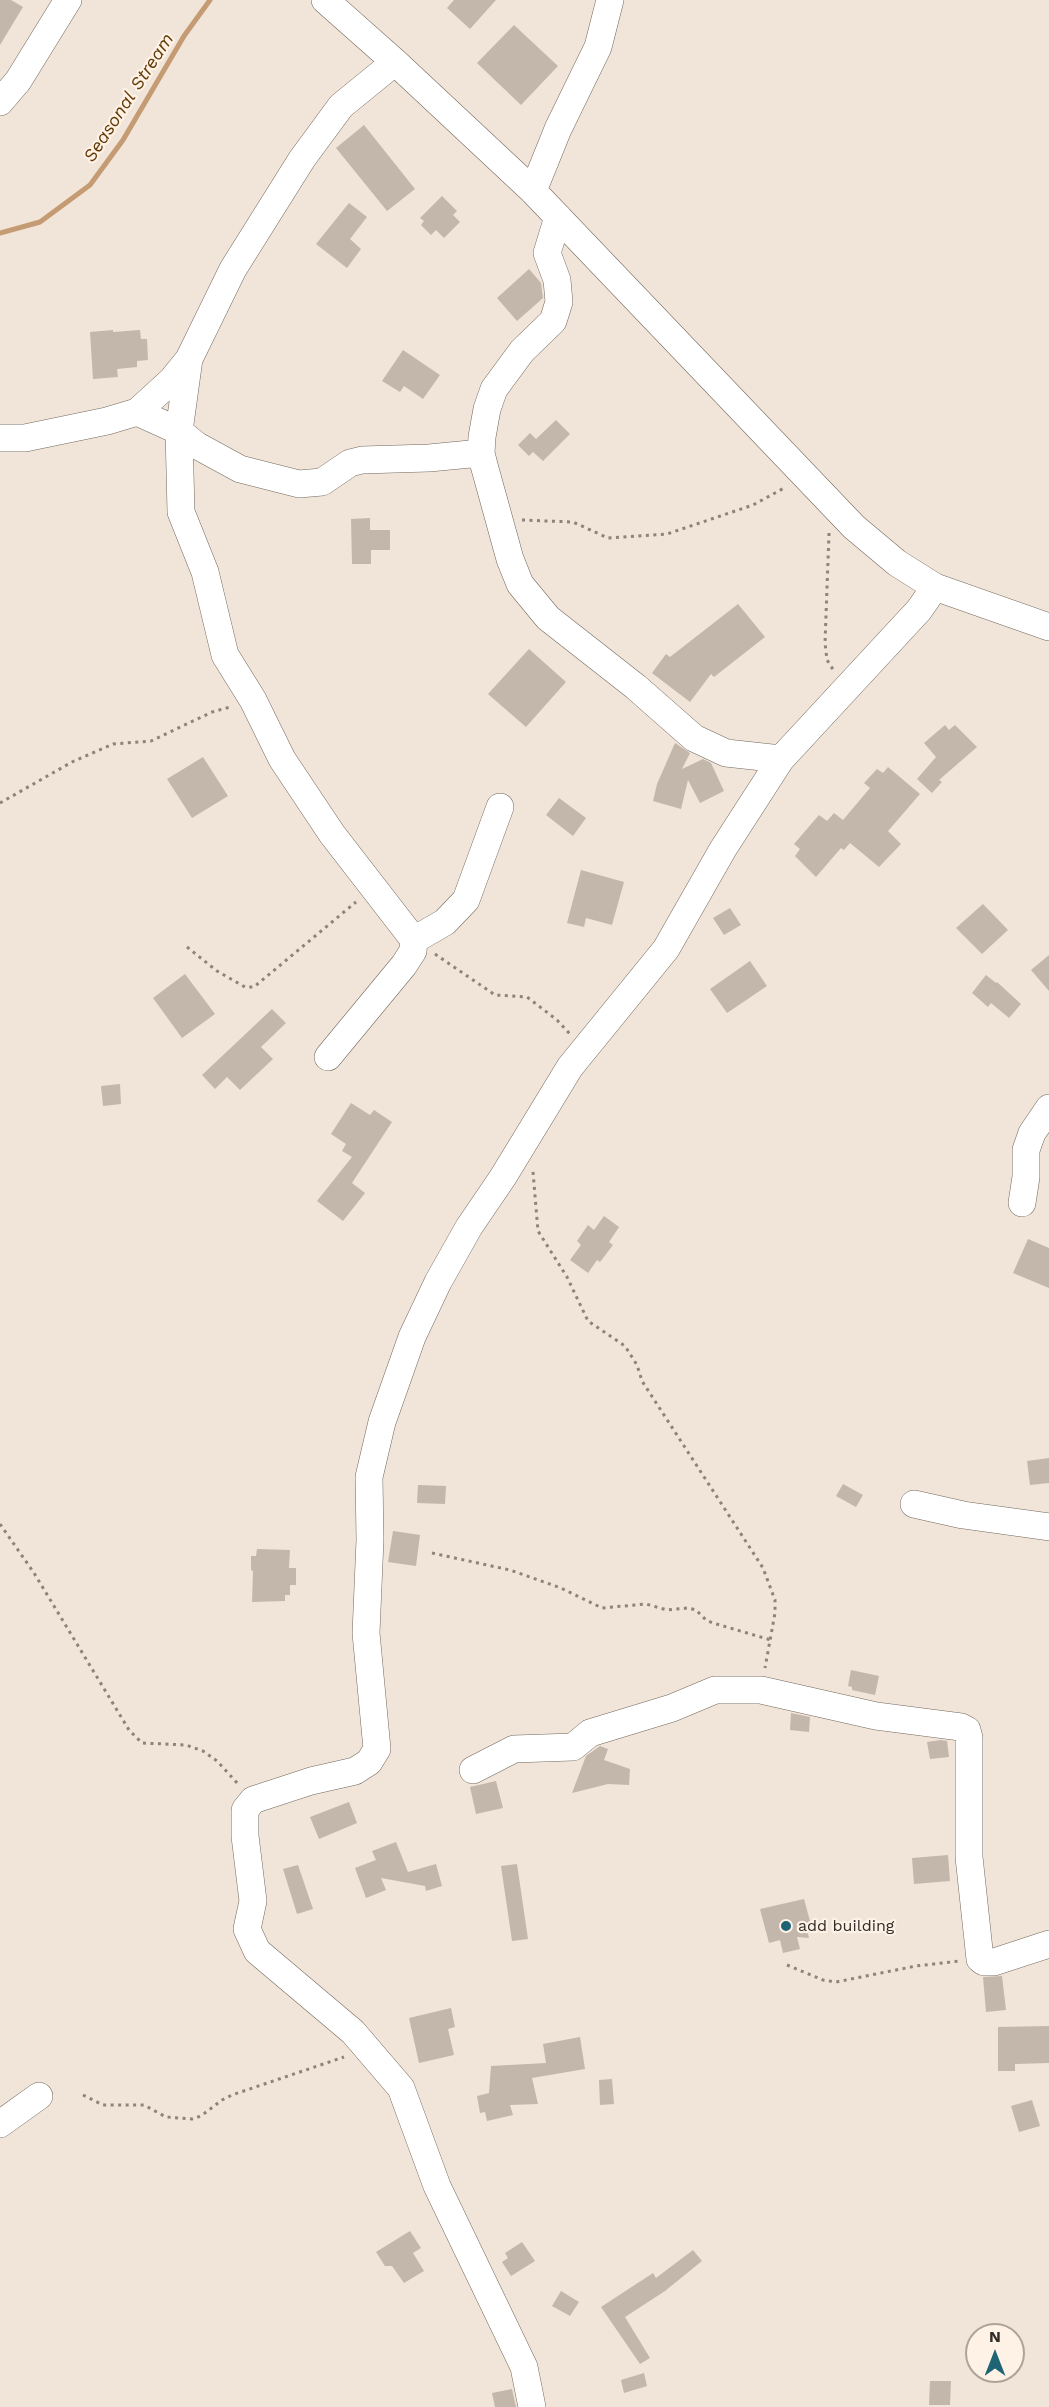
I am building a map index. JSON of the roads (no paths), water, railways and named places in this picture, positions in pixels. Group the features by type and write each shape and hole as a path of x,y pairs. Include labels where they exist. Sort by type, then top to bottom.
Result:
{"street":[{"path":"0,102 18,81 68,0"},
{"path":"325,0 533,191 854,527 897,563 935,587 1049,627"},
{"path":"533,191 558,129 598,46 610,0"},
{"path":"0,438 25,438 107,421 137,412 172,380 189,359 233,269 302,159 342,106 395,62"},
{"path":"558,217 547,253 557,280 559,302 553,321 522,351 494,389 487,409 481,453 499,521 520,584 548,618 636,687 694,738 726,753 781,759"},
{"path":"189,359 179,431 181,512 205,572 225,656 253,700 282,759 332,834 414,940 413,951 404,965 328,1057"},
{"path":"137,412 179,431 196,444 240,469 299,484 322,482 350,464 362,460 429,458 481,453"},
{"path":"532,2407 524,2367 437,2186 401,2088 353,2032 257,1952 247,1929 253,1900 245,1836 245,1810 253,1800 311,1780 355,1771 369,1762 377,1749 366,1633 370,1540 369,1476 382,1422 412,1337 468,1227 570,1067 666,948 723,849 781,759 919,610 935,587"},
{"path":"414,940 445,922 466,900 500,807"},
{"path":"1022,1203 1026,1177 1026,1150 1032,1133 1049,1108"},
{"path":"914,1504 963,1515 1049,1527"},
{"path":"473,1770 514,1749 573,1747 590,1733 672,1708 715,1690 761,1690 876,1716 961,1727 968,1730 969,1857 980,1959 984,1962 994,1962 1049,1944"},
{"path":"0,2124 39,2096"}],"waterway":[{"name":"Seasonal Stream","path":"0,233 40,222 90,185 123,140 184,36 210,0"}],"place":[{"name":"add building","path":"786,1926"}]}
